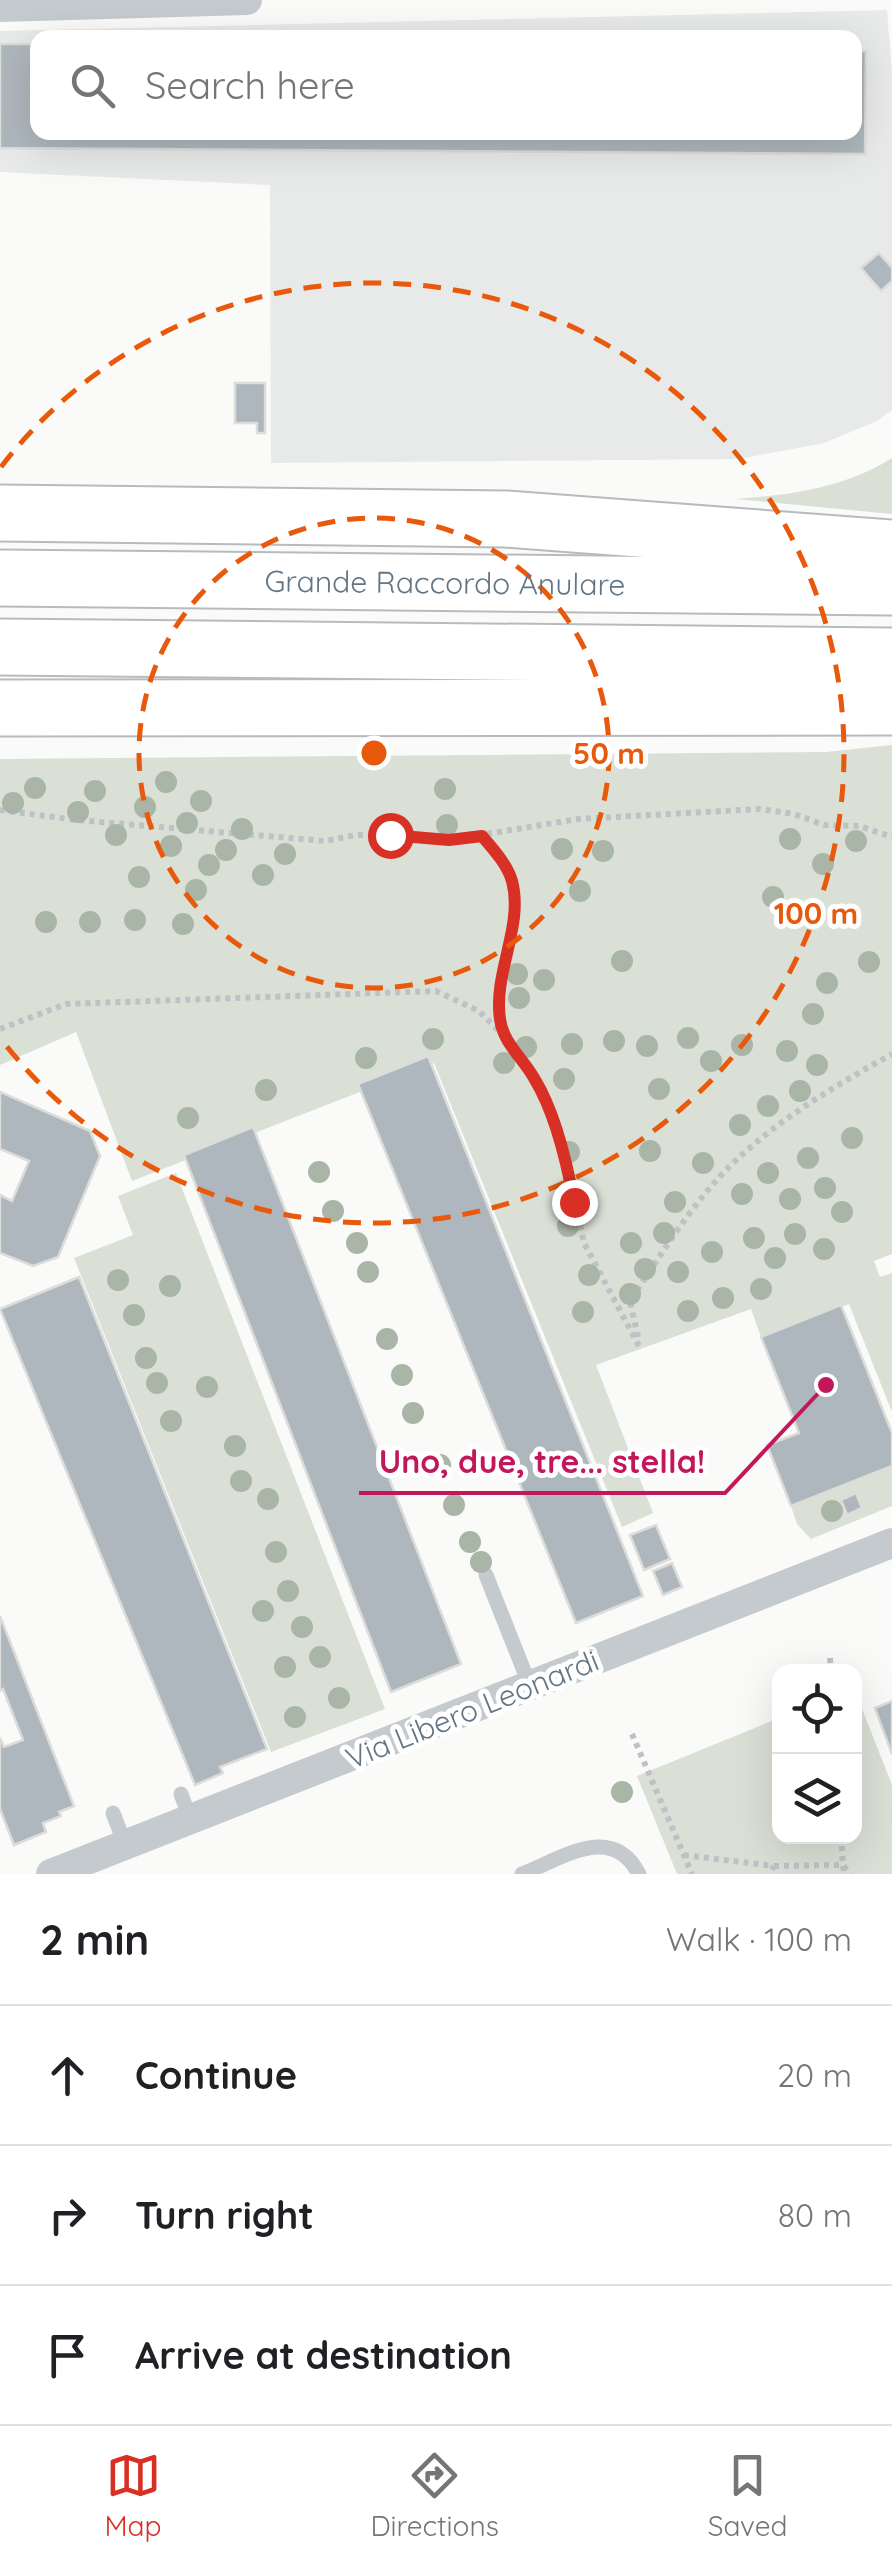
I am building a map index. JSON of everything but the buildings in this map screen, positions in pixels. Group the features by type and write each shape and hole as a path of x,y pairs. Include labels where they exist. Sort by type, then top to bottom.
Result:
{"highway":[{"path":"0,514 506,519 892,548"},
{"name":"Grande Raccordo Anulare","path":"0,578 892,587"},
{"path":"0,647 892,656"},
{"path":"0,708 892,707"}],"street":[{"path":"0,7 247,0"},
{"name":"Via Libero Leonardi","path":"52,1874 131,1860 186,1808 530,1686 892,1543"}],"lane":[{"path":"486,1575 530,1686"},
{"path":"114,1813 131,1860"},
{"path":"522,1874 604,1845 625,1854 639,1874"}],"path":[{"path":"0,810 326,841 356,835 449,840 578,819 760,809 794,814 824,825 859,826 892,837"},
{"path":"482,836 512,882 511,927 499,1014 503,1035"},
{"path":"0,1029 66,1004 436,991 479,1011 503,1035 536,1080 566,1160 584,1243 640,1348 630,1301 668,1244 731,1166 811,1099 892,1054"},
{"path":"830,1658 830,1664"},
{"path":"632,1734 692,1874"},
{"path":"684,1855 772,1870 846,1871 842,1844"}],"shaded area":[{"path":"887,10 892,71 892,410 877,421 824,443 739,459 271,463 270,185 0,172 0,31 30,30 30,140 862,140 862,30 42,30"},
{"path":"892,458 892,514 736,499 836,483"},
{"path":"892,745 892,1254 874,1261 880,1277 892,1273 892,1412 849,1304 761,1337 751,1309 596,1365 653,1513 622,1527 434,1063 132,1181 76,1032 0,1065 0,759 826,752"},
{"path":"176,1173 385,1709 271,1752 74,1258 133,1235 118,1196"},
{"path":"892,1466 892,1506 811,1539 797,1524 791,1506"},
{"path":"862,1709 892,1785 892,1874 677,1874 637,1776 772,1721 772,1844 862,1844"}],"place":[{"name":"Uno, due, tre... stella!","path":"826,1385"}],"route":[{"path":"390,835 449,840 482,836 512,882 513,912 499,1014 503,1035 536,1080 566,1160 574,1202"}]}
